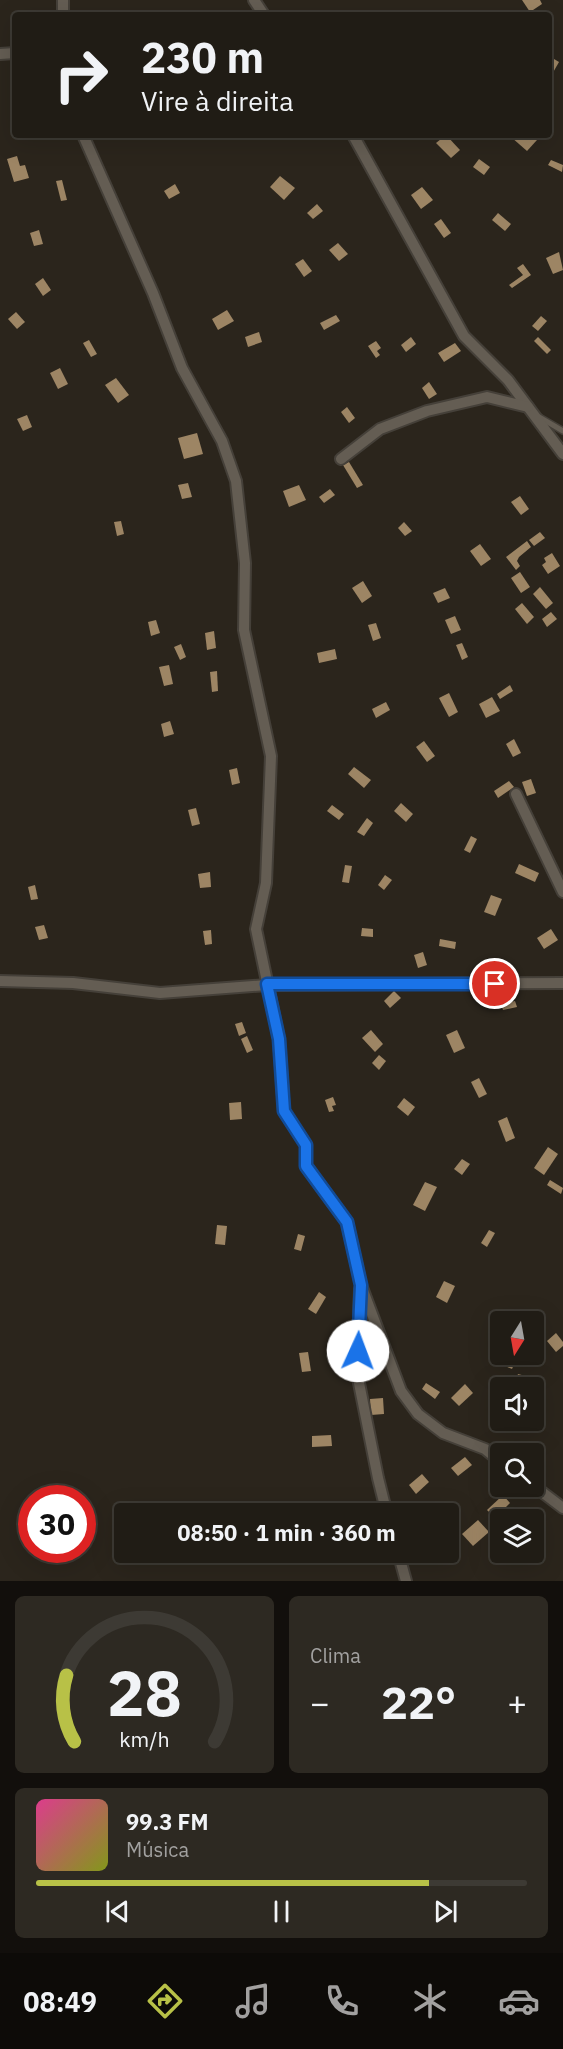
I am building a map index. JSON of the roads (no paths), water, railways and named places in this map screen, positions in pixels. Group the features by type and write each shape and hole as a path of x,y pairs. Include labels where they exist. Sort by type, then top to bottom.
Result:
{"street":[{"path":"84,138 153,293 182,369 222,441 236,481 245,562 244,630 271,756 266,883 256,929 279,1039 284,1111 306,1145 306,1166 347,1222 361,1285 401,1391 418,1414 443,1433 490,1453"},
{"path":"355,138 464,336 508,380 538,417 563,454"},
{"path":"341,459 380,429 427,411 487,396 528,407"},
{"path":"516,794 563,892"},
{"path":"0,981 73,983 160,993 267,984 563,983"},
{"path":"361,1285 357,1373 384,1503"},
{"path":"544,1494 563,1508"},
{"path":"401,1563 406,1581"}],"lane":[{"path":"538,417 563,431"}]}
